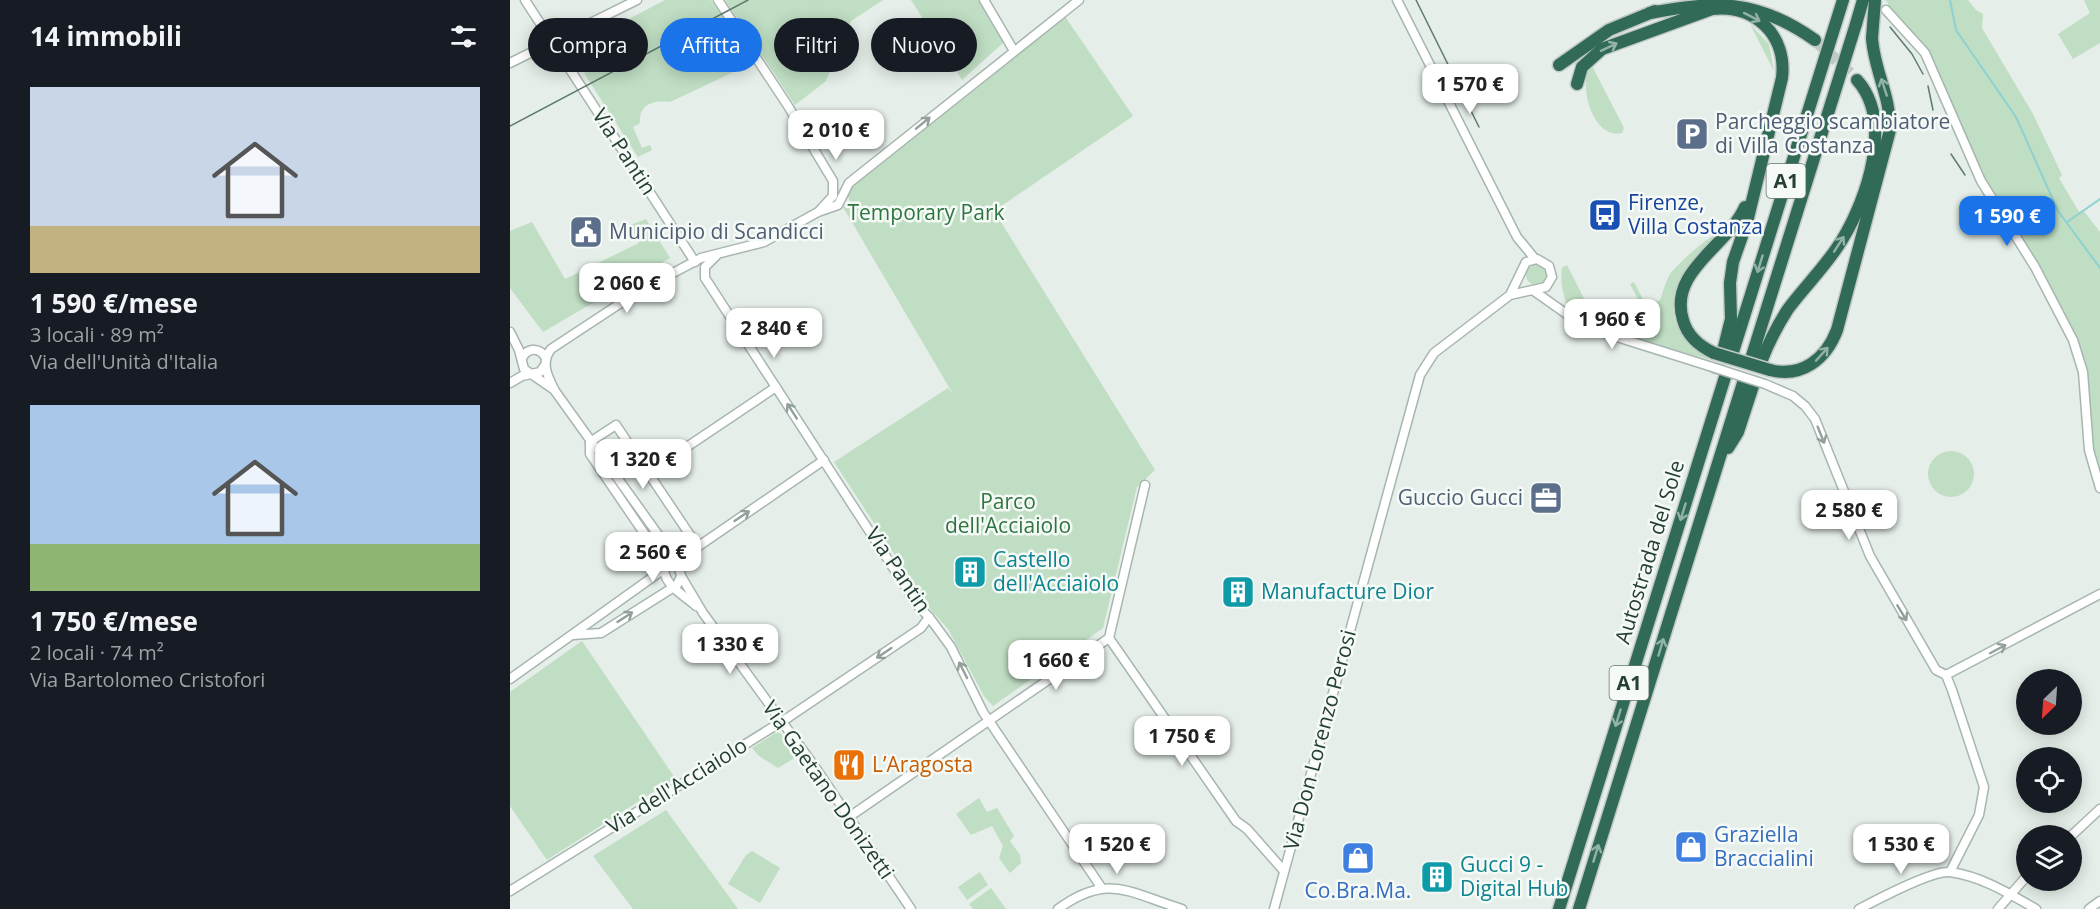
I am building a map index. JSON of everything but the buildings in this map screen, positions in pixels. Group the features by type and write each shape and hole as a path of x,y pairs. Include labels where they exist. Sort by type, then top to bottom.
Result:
{"highway":[{"path":"1559,65 1609,30 1687,0"},
{"path":"1650,13 1701,0 1749,2 1783,15 1815,40"},
{"name":"A1","path":"1761,364 1863,0"},
{"path":"1754,186 1736,224 1689,275 1680,297 1681,314 1688,331 1700,345 1791,372 1812,364 1828,348 1837,330 1890,130 1888,99 1874,55 1872,38 1875,0"},
{"name":"A1","path":"1723,353 1842,4"},
{"path":"1577,84 1582,68 1602,49 1692,15 1725,8 1758,19 1778,40 1783,69 1747,222 1731,271 1731,319 1723,353"},
{"path":"1761,364 1784,316 1842,239 1859,204 1875,147 1876,133 1872,108 1857,80"},
{"name":"Autostrada del Sole","path":"1558,909 1700,456 1717,373"},
{"name":"Autostrada del Sole","path":"1579,909 1719,462 1754,384"}],"street":[{"name":"Via Pantin","path":"525,0 537,18"},
{"path":"600,18 637,0"},
{"path":"718,0 788,106 833,181 835,189 832,200 818,212"},
{"path":"984,0 1014,51"},
{"path":"510,383 540,372 551,349 622,302 695,261 764,242 818,212 840,204 849,183 1079,0"},
{"path":"1397,0 1520,242 1535,259 1548,264 1552,277 1546,287 1533,290"},
{"path":"1886,10 1925,53 1981,181 2035,267 2073,340 2083,372 2089,450 2100,488"},
{"path":"510,63 528,54"},
{"name":"Via Pantin","path":"573,72 695,261"},
{"path":"1520,242 1522,282 1585,327 1717,373 1793,396 1812,415 1870,556 1936,670 1946,675 1981,773 1984,791 1977,820 1950,872"},
{"name":"Via Pantin","path":"716,256 707,264 704,276 918,606 951,647 983,712 1101,887"},
{"path":"1522,269 1535,259"},
{"name":"Via Don Lorenzo Perosi","path":"1510,295 1522,269"},
{"name":"Via Don Lorenzo Perosi","path":"1274,909 1420,375 1434,353 1510,295 1533,290"},
{"path":"510,330 533,350 542,353 545,362"},
{"path":"510,330 522,358 524,369 531,374"},
{"path":"522,358 527,352 533,350"},
{"name":"Via Gaetano Donizetti","path":"545,362 555,391 590,442 598,448 703,613 849,817 911,909"},
{"name":"Via Gaetano Donizetti","path":"531,374 555,391"},
{"path":"648,473 776,387"},
{"path":"590,442 616,425 698,547"},
{"path":"510,679 670,563 698,547 824,460"},
{"path":"849,817 1109,638 1145,485"},
{"name":"Via Gaetano Donizetti","path":"670,563 665,579 703,613"},
{"path":"573,635 601,633 680,582 681,576"},
{"path":"1946,675 2100,594"},
{"name":"Via dell'Acciaiolo","path":"510,891 780,722 921,628 929,617"},
{"path":"585,634 587,622"},
{"path":"1109,638 1236,821 1247,829 1284,870"},
{"path":"2082,826 2100,809"},
{"path":"1859,909 1926,879 1950,872 2012,895 2036,909"},
{"path":"1058,909 1079,894 1101,887 1114,888 1182,909"},
{"path":"1998,909 2016,890"},
{"path":"2089,909 2100,901"}],"green space":[{"path":"665,0 711,0 723,18 660,18 660,72 734,72 670,102 653,103 645,107 640,123 633,127 642,148 650,145 652,150 638,157 584,73 648,72 648,18 631,18"},
{"path":"725,0 883,0 856,18 774,18 774,72 830,72 826,81 795,105 762,56 762,18 737,18"},
{"path":"911,0 979,0 1004,42 977,66 977,18 922,18"},
{"path":"1885,0 1968,0 1976,10 1983,14 1982,28 2033,114 2062,175 2059,178 2079,212 2083,210 2100,232 2100,488 2094,474 2086,394 2073,340 2001,215 1931,64 1886,10 1888,3"},
{"path":"2084,0 2100,0 2100,43 2073,59 2058,34 2090,13"},
{"path":"1064,15 1133,116 994,211 1155,470 1137,487 1103,628 993,706 984,696 948,629 931,610 834,462 948,388 953,394 843,207 850,202 847,194 849,187"},
{"path":"1750,24 1769,44 1774,71"},
{"path":"1591,64 1624,128 1622,133 1612,133 1603,128 1590,109 1586,85 1587,73"},
{"path":"957,72 971,72 962,80"},
{"path":"646,219 670,258 543,332 510,288 510,231 532,222 565,279 639,243 630,225"},
{"path":"1725,228 1684,277 1676,294 1673,310 1677,327 1690,343 1711,360 1631,337 1588,320 1573,311 1566,302 1561,273 1562,268 1567,265 1595,320 1639,328 1650,322 1630,284 1634,282 1647,307 1660,300 1669,276 1675,268 1703,243"},
{"path":"1536,265 1543,268 1546,275 1543,282 1536,285 1529,282 1526,275 1529,268"},
{"path":"1951,451 1967,458 1974,474 1967,490 1951,497 1935,490 1928,474 1935,458"},
{"path":"582,641 675,778 547,860 510,806 510,692"},
{"path":"777,732 798,756 778,768 759,756 752,748"},
{"path":"979,798 987,812 997,808 1014,836 1010,841 1020,855 1021,863 1010,873 999,858 1003,846 992,826 971,835 956,814"},
{"path":"666,810 738,909 633,909 593,856"},
{"path":"752,851 780,868 760,903 728,884 746,855"},
{"path":"980,872 988,885 967,900 958,887"},
{"path":"991,888 1006,909 973,909 969,904"}],"waterway":[{"path":"1950,0 1956,30 2016,117 2058,211 2100,268"},
{"path":"2067,222 2100,199"}],"tunnel":[{"path":"1815,40 1857,80"},
{"path":"1717,375 1723,351"}],"tram line":[{"path":"510,126 748,0"},
{"path":"1416,0 1479,127"},
{"path":"1890,27 1912,54 1923,74"},
{"path":"1928,86 1933,110"},
{"path":"1951,154 1965,175"}],"place":[{"name":"Parcheggio scambiatore di Villa Costanza","path":"1692,134"},
{"name":"Firenze, Villa Costanza","path":"1605,215"},
{"name":"Municipio di Scandicci","path":"586,232"},
{"name":"Guccio Gucci","path":"1546,498"},
{"name":"Castello dell'Acciaiolo","path":"970,572"},
{"name":"Manufacture Dior","path":"1238,592"},
{"name":"L’Aragosta","path":"849,765"},
{"name":"Graziella Braccialini","path":"1691,847"},
{"name":"Co.Bra.Ma.","path":"1358,858"},
{"name":"Gucci 9 - Digital Hub","path":"1437,877"}],"park label":[{"name":"Temporary Park","path":"926,213"},
{"name":"Parco dell'Acciaiolo","path":"1008,514"}]}
